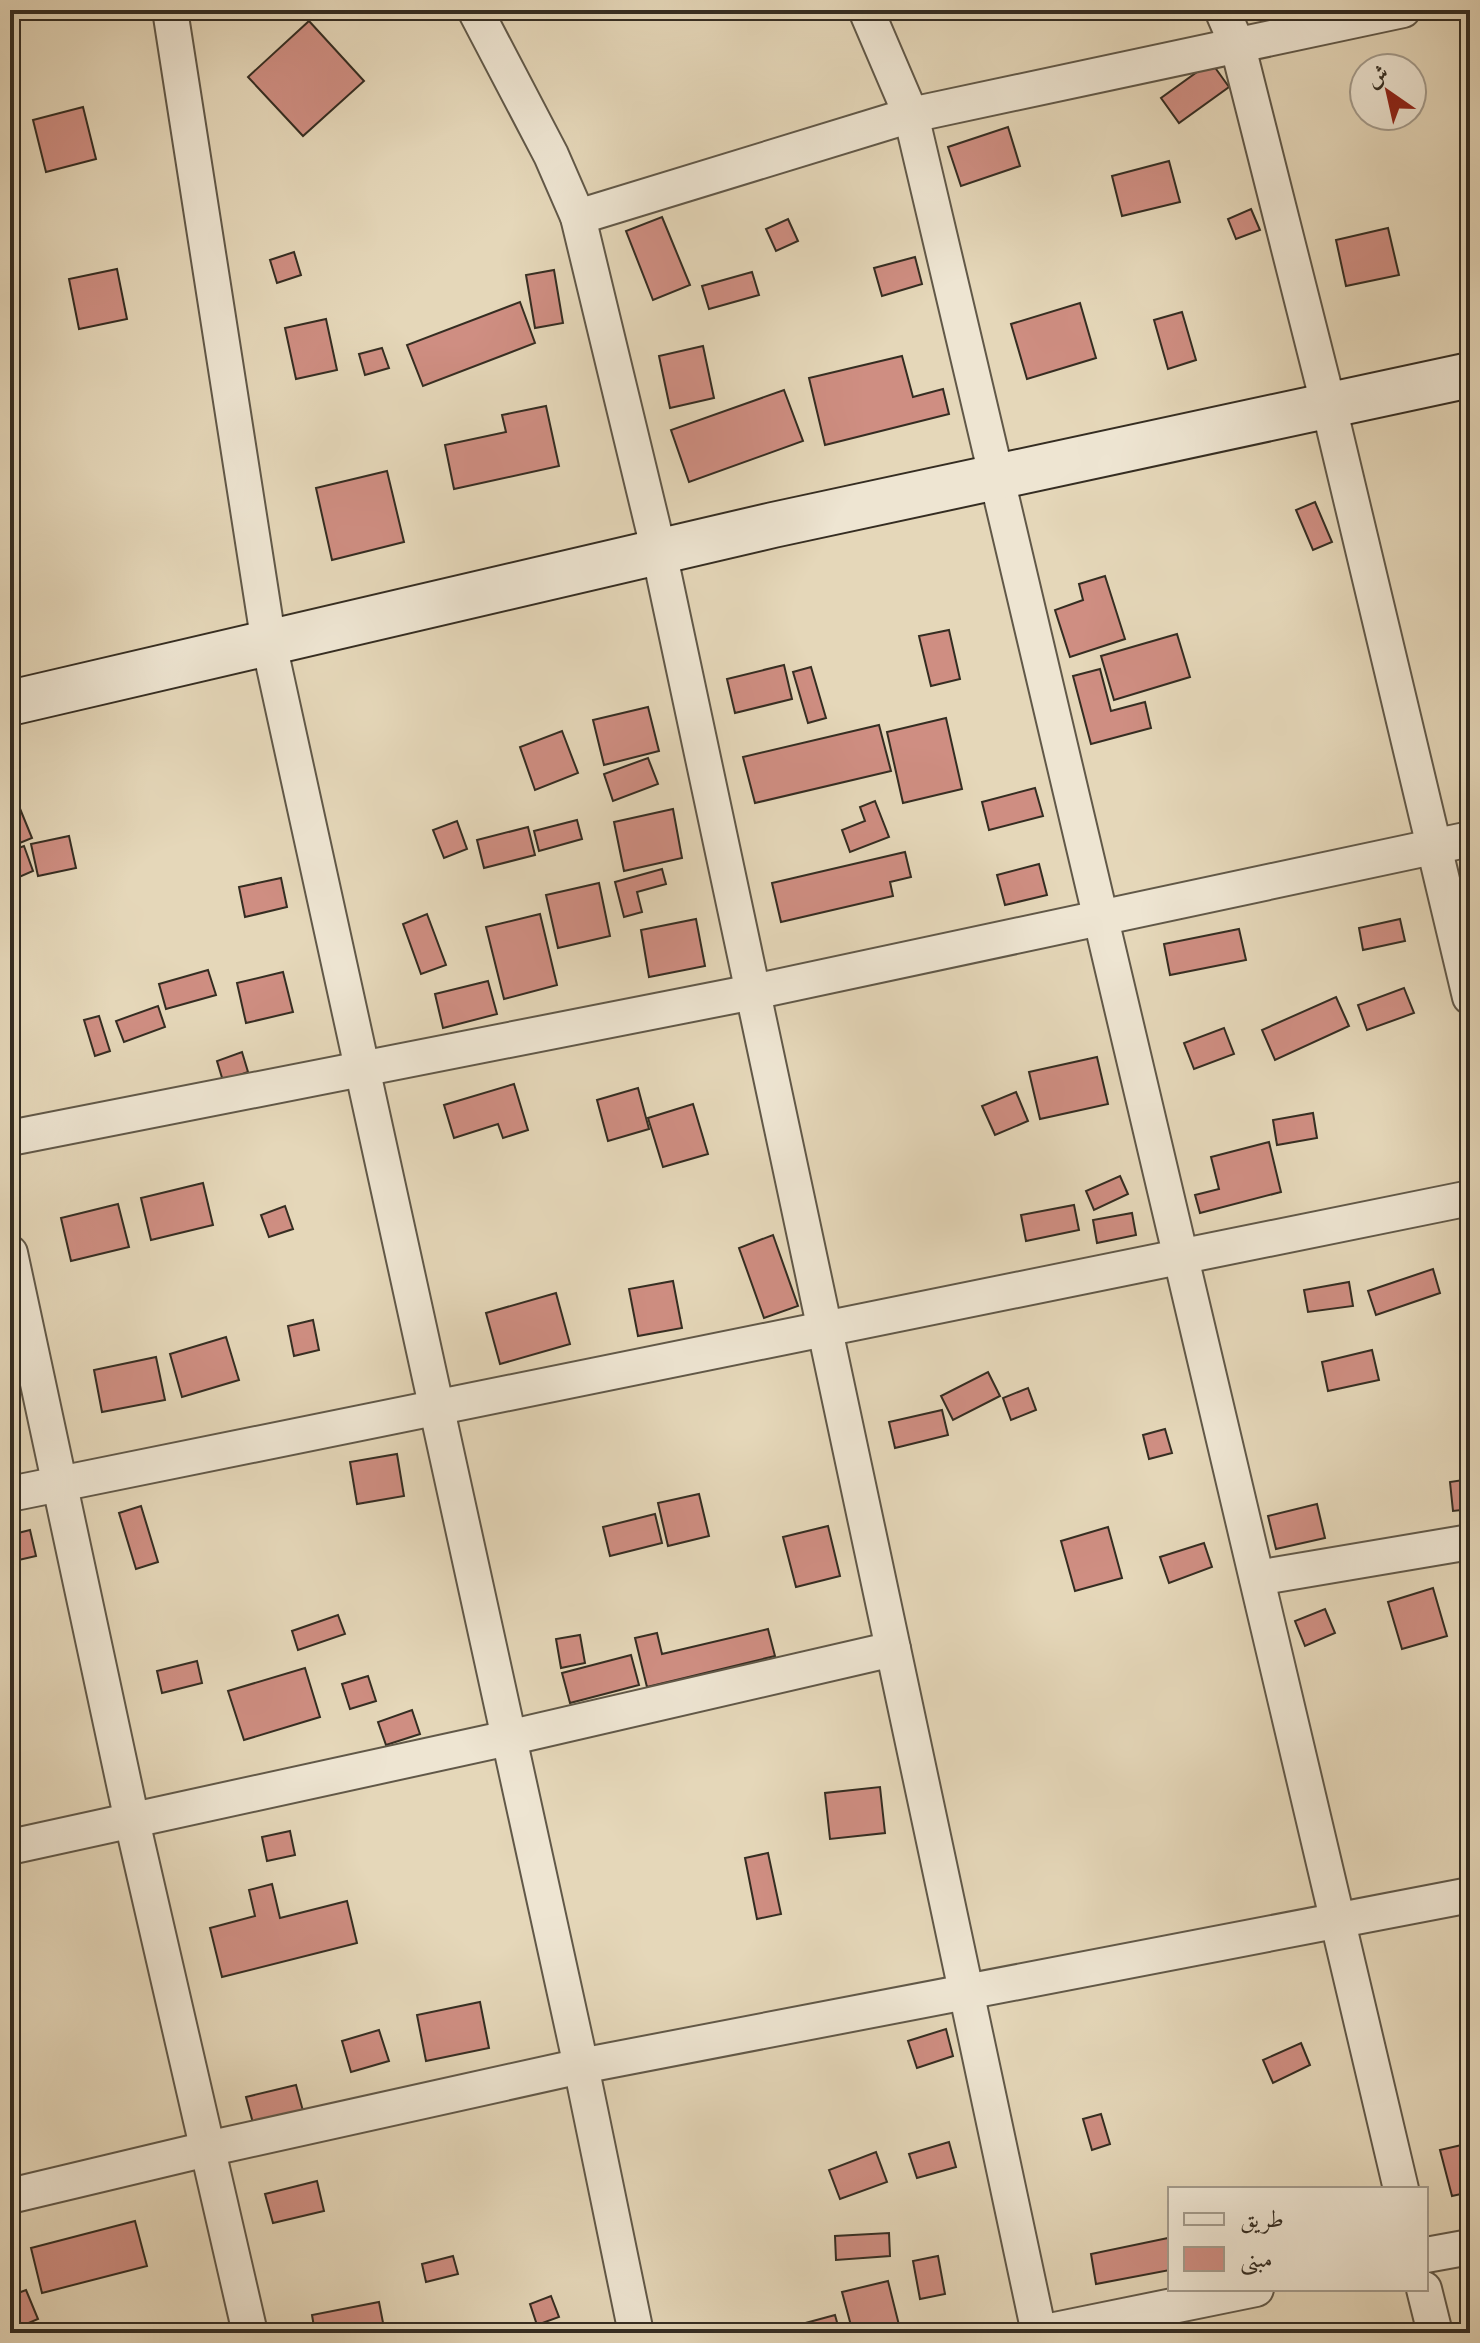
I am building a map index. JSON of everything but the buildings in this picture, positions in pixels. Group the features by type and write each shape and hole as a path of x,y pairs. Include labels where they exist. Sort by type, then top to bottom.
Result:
{"main road":[{"path":"10,703 659,552 1470,375"}],"street":[{"path":"170,10 269,644 581,2066 636,2333"},
{"path":"475,10 551,155 578,217 659,552 1039,2333 1246,2291"},
{"path":"866,10 911,115 1401,2187"},
{"path":"1222,10 1238,47 1329,407 1470,997"},
{"path":"578,217 911,115 1403,10"},
{"path":"10,1138 753,992 1470,839"},
{"path":"10,1494 1470,1198"},
{"path":"10,1253 132,1821 250,2333"},
{"path":"1257,1578 1470,1542"},
{"path":"10,1847 508,1738 893,1649"},
{"path":"10,2196 581,2066 1470,1895"},
{"path":"1428,2255 1470,2247"},
{"path":"1424,2291 1435,2333"}]}
